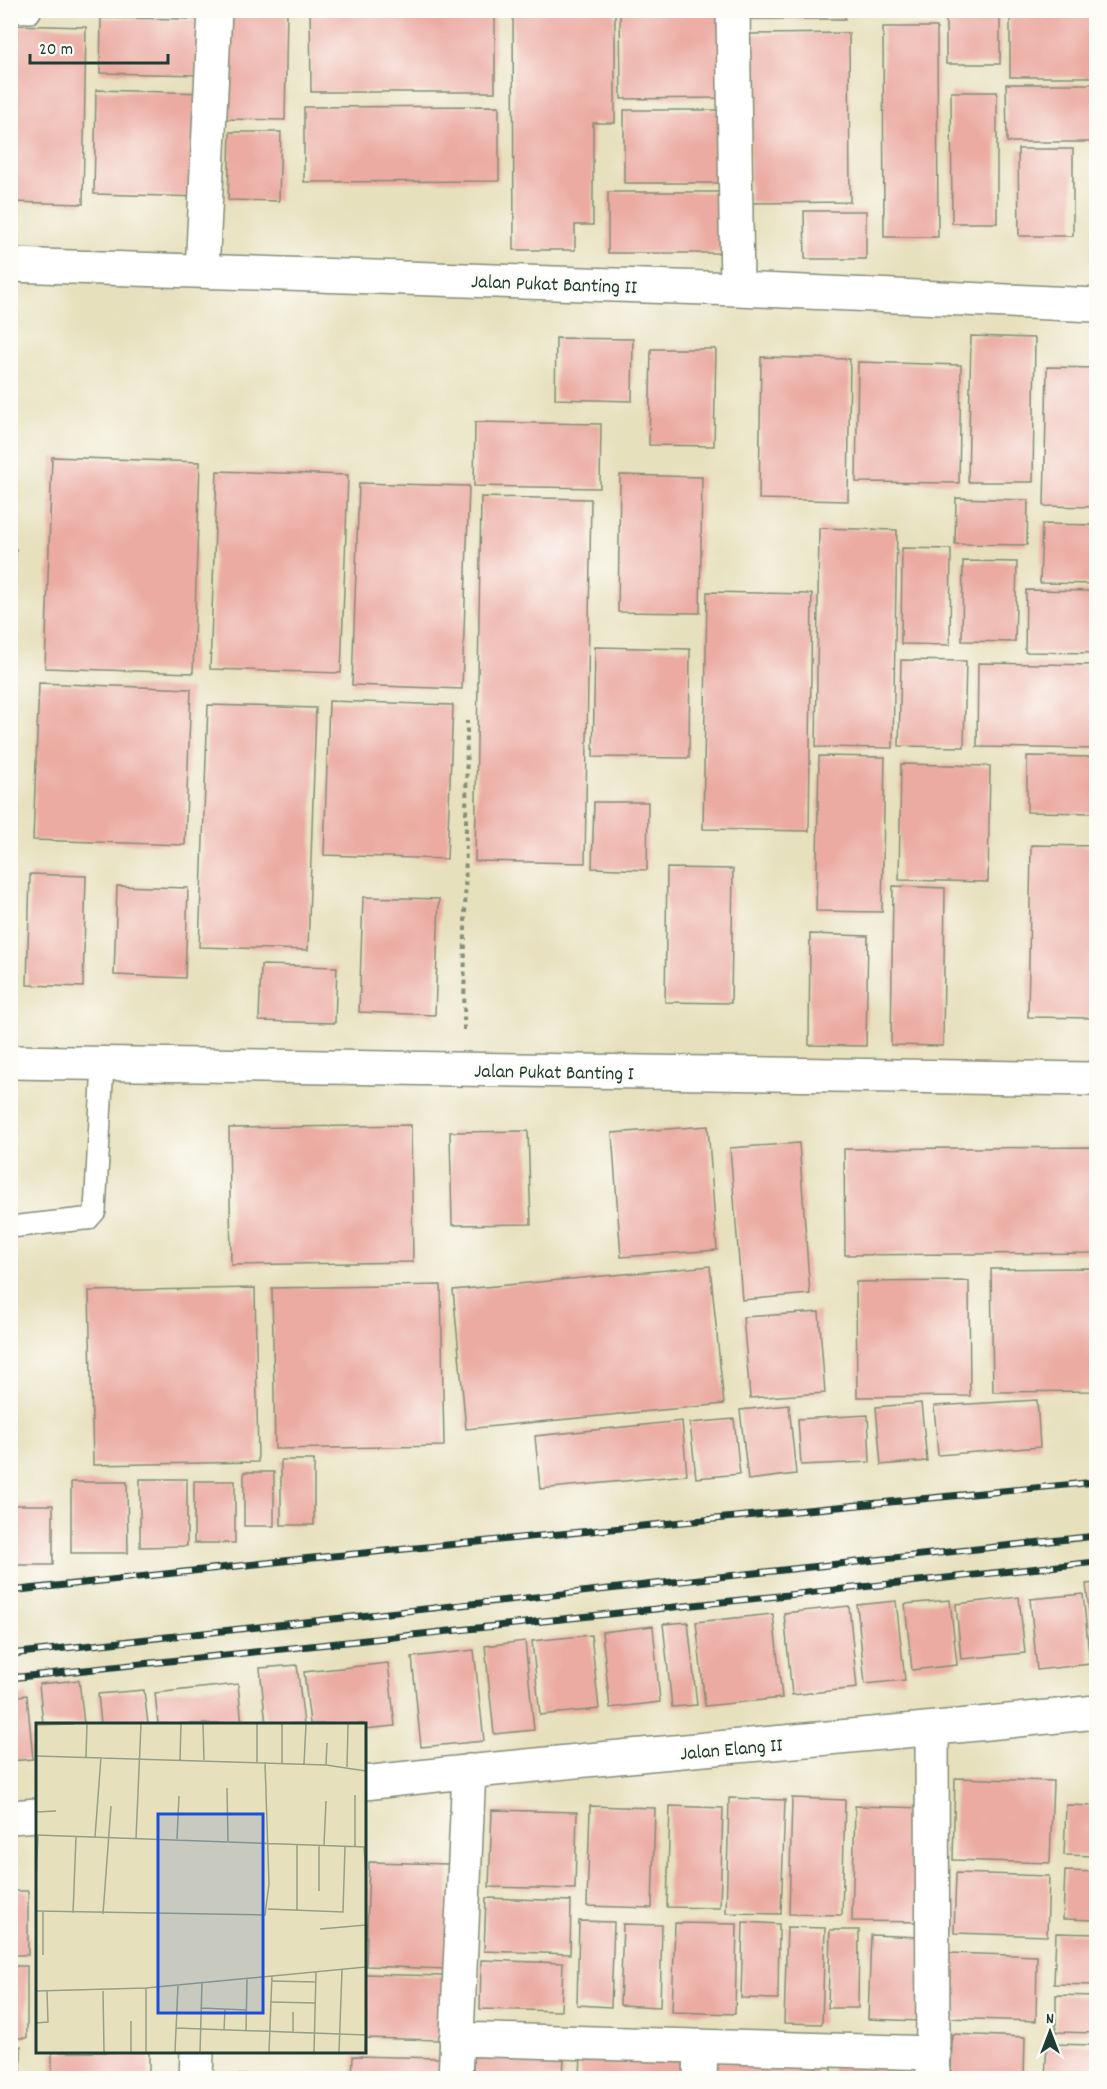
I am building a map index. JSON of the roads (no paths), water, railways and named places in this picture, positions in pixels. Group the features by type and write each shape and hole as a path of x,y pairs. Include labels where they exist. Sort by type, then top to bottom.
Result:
{"street":[{"path":"202,271 215,10"},
{"path":"733,10 737,289"},
{"name":"Jalan Pukat Banting II","path":"10,265 737,289 1096,305"},
{"name":"Jalan Pukat Banting I","path":"10,1062 1089,1079 1096,1077"},
{"name":"Jalan Elang II","path":"366,1783 469,1771 932,1730 1096,1712"},
{"path":"456,2039 701,2046 934,2066 932,1730"},
{"path":"456,2079 469,1771"},
{"path":"10,1817 36,1815"},
{"path":"700,2079 701,2046"},
{"path":"196,2079 197,2053"}],"lane":[{"path":"10,1227 88,1219 95,1211 103,1064"}],"railway":[{"path":"10,1591 302,1559 1096,1482"},
{"path":"10,1654 1096,1536"},
{"path":"10,1678 1096,1562"}]}
